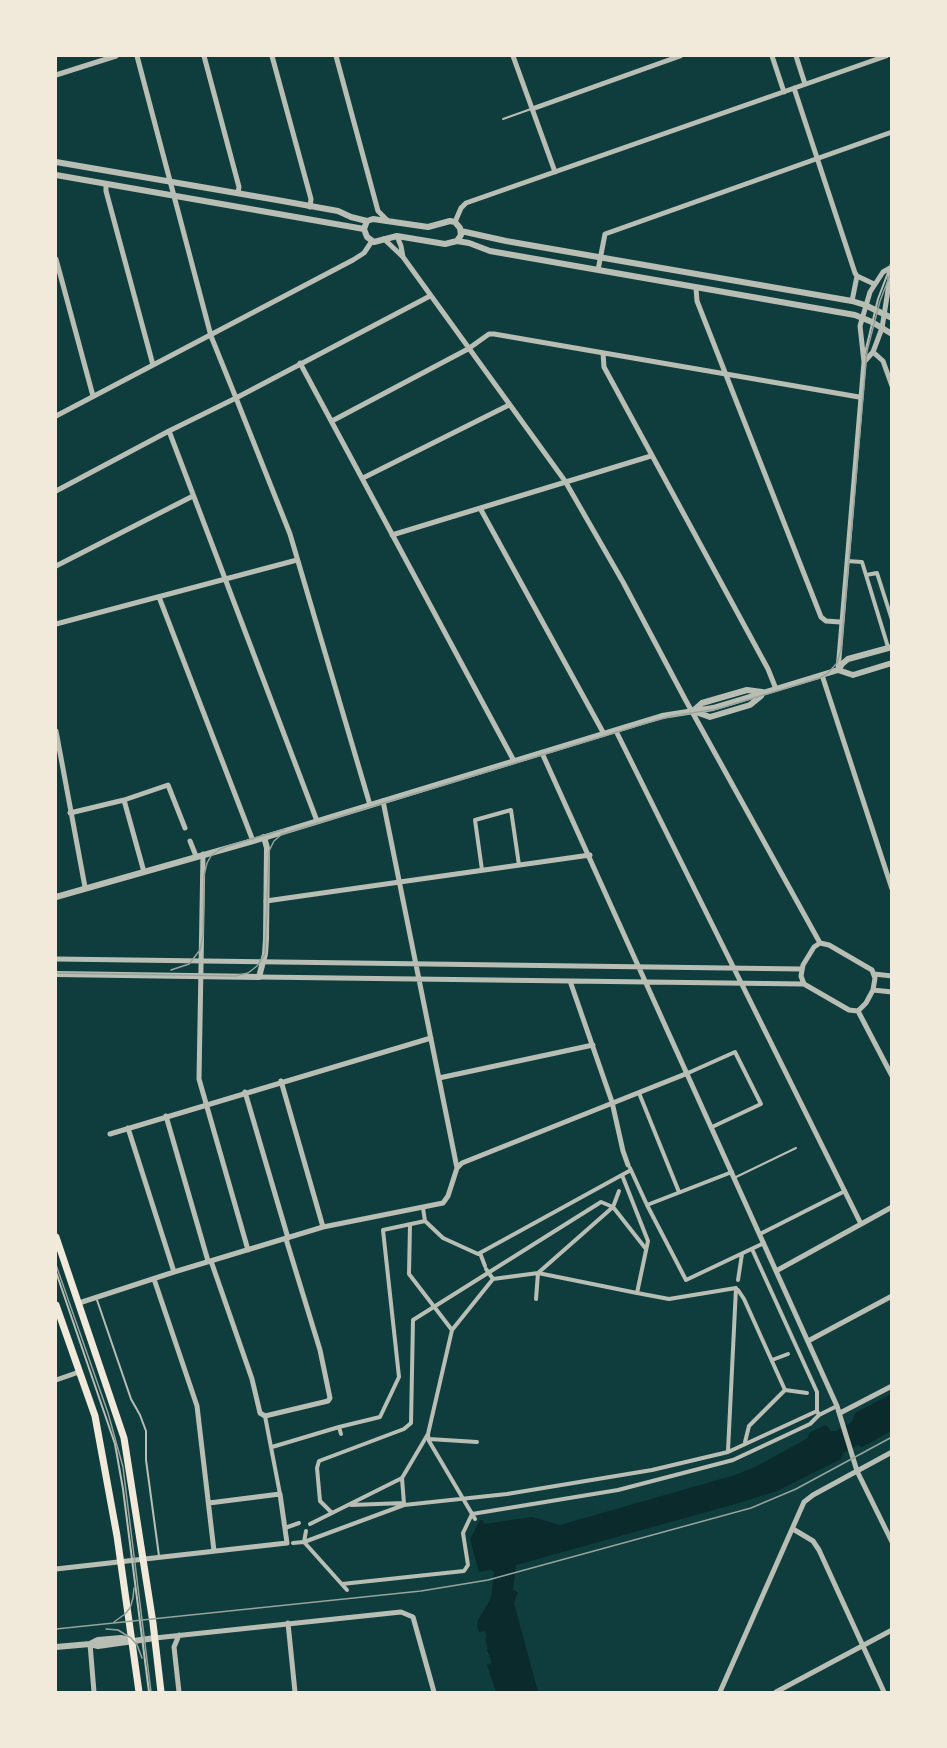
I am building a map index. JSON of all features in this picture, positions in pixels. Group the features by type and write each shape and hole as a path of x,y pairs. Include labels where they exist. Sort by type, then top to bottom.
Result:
{"main road":[{"path":"56,1237 124,1438 155,1638 161,1692"},
{"path":"56,1305 95,1416 120,1560 139,1692"}],"street":[{"path":"56,75 116,56"},
{"path":"137,56 211,336 290,534 370,805"},
{"path":"204,56 239,187 238,193"},
{"path":"272,56 311,200 310,207"},
{"path":"336,56 378,211 387,220"},
{"path":"513,56 555,172"},
{"path":"532,109 681,56"},
{"path":"772,56 784,92"},
{"path":"796,56 806,84"},
{"path":"455,222 461,208 466,203 886,56"},
{"path":"794,88 857,276 852,301"},
{"path":"598,270 605,234 891,132"},
{"path":"56,162 238,193 370,220 387,220 428,227 447,221 455,222 461,231 488,238 852,301 875,309 891,318"},
{"path":"56,175 364,229"},
{"path":"106,184 105,191 153,364"},
{"path":"372,241 365,235 364,229 378,211"},
{"path":"458,241 461,231"},
{"path":"397,236 403,258"},
{"path":"56,416 361,256 372,241 397,236 445,244 458,241 478,245 490,251 862,316 891,334"},
{"path":"384,239 403,258 565,481 623,582 820,943"},
{"path":"56,259 58,278 93,396"},
{"path":"838,670 840,622 864,362 860,332 862,316 874,284 891,266"},
{"path":"864,362 873,352 882,328 891,266"},
{"path":"857,276 874,284"},
{"path":"696,288 698,301 821,617 826,621 840,622"},
{"path":"56,491 430,296"},
{"path":"332,421 468,349 484,337 494,334 727,376 860,397"},
{"path":"873,352 883,361 891,386"},
{"path":"603,353 604,367 768,669 776,689"},
{"path":"300,363 514,761"},
{"path":"363,478 509,405"},
{"path":"169,431 317,821"},
{"path":"392,535 651,456"},
{"path":"56,566 193,496"},
{"path":"480,508 604,734"},
{"path":"56,624 297,560"},
{"path":"838,670 848,659 890,647 862,562 846,561"},
{"path":"866,575 877,573 891,620"},
{"path":"159,597 253,840"},
{"path":"56,897 264,837 662,716 693,711 710,717 750,705 766,692 838,670 853,675 891,663"},
{"path":"822,675 891,889"},
{"path":"693,711 702,703 747,690 766,692"},
{"path":"616,730 861,1224"},
{"path":"56,731 85,887"},
{"path":"542,753 837,1406 857,1471 891,1542"},
{"path":"70,813 124,800 168,785 185,828"},
{"path":"124,800 144,872"},
{"path":"383,801 457,1168"},
{"path":"482,870 474,820 511,810 519,865"},
{"path":"259,977 265,947 267,848 264,837"},
{"path":"190,841 196,856"},
{"path":"203,854 202,977 198,1071 200,1085 248,1250"},
{"path":"266,901 590,855"},
{"path":"56,974 804,984 849,1010 858,1011 866,1004 875,983 872,970 824,943 820,943 814,947 801,969 804,984"},
{"path":"56,959 801,969"},
{"path":"874,974 891,976"},
{"path":"570,981 612,1102 629,1167 646,1205 686,1280 764,1243"},
{"path":"873,990 891,992"},
{"path":"858,1011 891,1076"},
{"path":"110,1134 431,1038"},
{"path":"439,1078 593,1045"},
{"path":"79,1303 323,1227 443,1203 448,1196 457,1168 462,1162 688,1073 735,1052 761,1104 712,1127"},
{"path":"281,1082 323,1227"},
{"path":"246,1092 286,1238 320,1350 330,1398 328,1401 265,1416"},
{"path":"638,1092 679,1192"},
{"path":"166,1116 210,1261 252,1379 260,1413 265,1416 285,1528 290,1543"},
{"path":"128,1128 174,1272"},
{"path":"480,1253 622,1175 629,1167"},
{"path":"621,1185 622,1175"},
{"path":"622,1175 648,1241 637,1293"},
{"path":"646,1205 733,1175"},
{"path":"536,1299 538,1273 613,1207 619,1191"},
{"path":"760,1234 845,1191"},
{"path":"332,1513 320,1501 317,1465 321,1460 404,1430 410,1425 413,1320 486,1269 601,1202 613,1207 646,1249"},
{"path":"776,1270 891,1207"},
{"path":"423,1208 425,1221 443,1239 480,1253 493,1279"},
{"path":"272,1447 380,1417 399,1377 396,1320 382,1230 425,1221"},
{"path":"410,1224 409,1274 452,1330"},
{"path":"472,1514 618,1490 733,1460 810,1424 818,1413 815,1389 752,1249"},
{"path":"738,1280 742,1254"},
{"path":"310,1524 402,1478 429,1437 452,1330 493,1279 538,1273 670,1299 736,1288"},
{"path":"154,1279 197,1406 214,1551"},
{"path":"736,1288 744,1299 785,1390"},
{"path":"728,1452 736,1288"},
{"path":"808,1341 891,1296"},
{"path":"772,1360 788,1354"},
{"path":"56,1380 79,1372"},
{"path":"840,1413 891,1386"},
{"path":"785,1390 807,1393"},
{"path":"745,1443 749,1426 785,1390"},
{"path":"813,1399 817,1404"},
{"path":"348,1505 458,1500 652,1470 728,1452 837,1406"},
{"path":"339,1427 341,1434"},
{"path":"429,1437 477,1442"},
{"path":"429,1437 475,1520"},
{"path":"344,1443 347,1450"},
{"path":"720,1692 804,1502 891,1452"},
{"path":"402,1478 404,1504"},
{"path":"209,1503 280,1493"},
{"path":"56,1569 120,1560 304,1542 404,1504"},
{"path":"342,1584 464,1571 468,1564 463,1533 472,1514"},
{"path":"285,1528 299,1524"},
{"path":"793,1529 813,1540 816,1545 884,1692"},
{"path":"304,1542 306,1531"},
{"path":"304,1542 346,1590"},
{"path":"56,1647 90,1644 98,1640 121,1638 132,1641 401,1612 414,1617 434,1692"},
{"path":"288,1623 295,1692"},
{"path":"776,1692 891,1630"},
{"path":"179,1635 174,1647 179,1692"},
{"path":"90,1644 94,1692"}],"lane":[{"path":"503,119 532,109"},
{"path":"864,362 875,309 891,266"},
{"path":"733,1175 796,1149"},
{"path":"56,1272 115,1444 149,1692"},
{"path":"96,1298 131,1399 145,1427 146,1460 159,1556"}],"water":[{"path":"891,1394 891,1431 862,1447 858,1445 843,1453 841,1459 777,1491 516,1565 513,1590 518,1592 514,1603 538,1692 496,1692 487,1665 492,1663 487,1650 485,1638 487,1637 485,1631 479,1632 477,1626 491,1598 494,1572 491,1570 479,1572 470,1539 480,1520 483,1520 484,1524 532,1517 560,1525 735,1475 757,1466 808,1438 809,1433 826,1425 831,1431 836,1431 852,1422 855,1413"}],"tram line":[{"path":"56,973 235,976 248,973 257,966 265,954 269,851 274,841 282,834 650,722 717,709 820,678 828,673 837,663 841,650 867,351 880,301 892,270"},
{"path":"171,970 189,964 200,950 203,935 204,875 211,856 228,846 285,829"},
{"path":"56,1265 108,1413 123,1467 151,1692"},
{"path":"56,1629 421,1591 488,1580 751,1508 796,1489 892,1437"},
{"path":"114,1622 130,1608 134,1588"},
{"path":"106,1629 118,1630 131,1638 137,1645 142,1658"}]}
